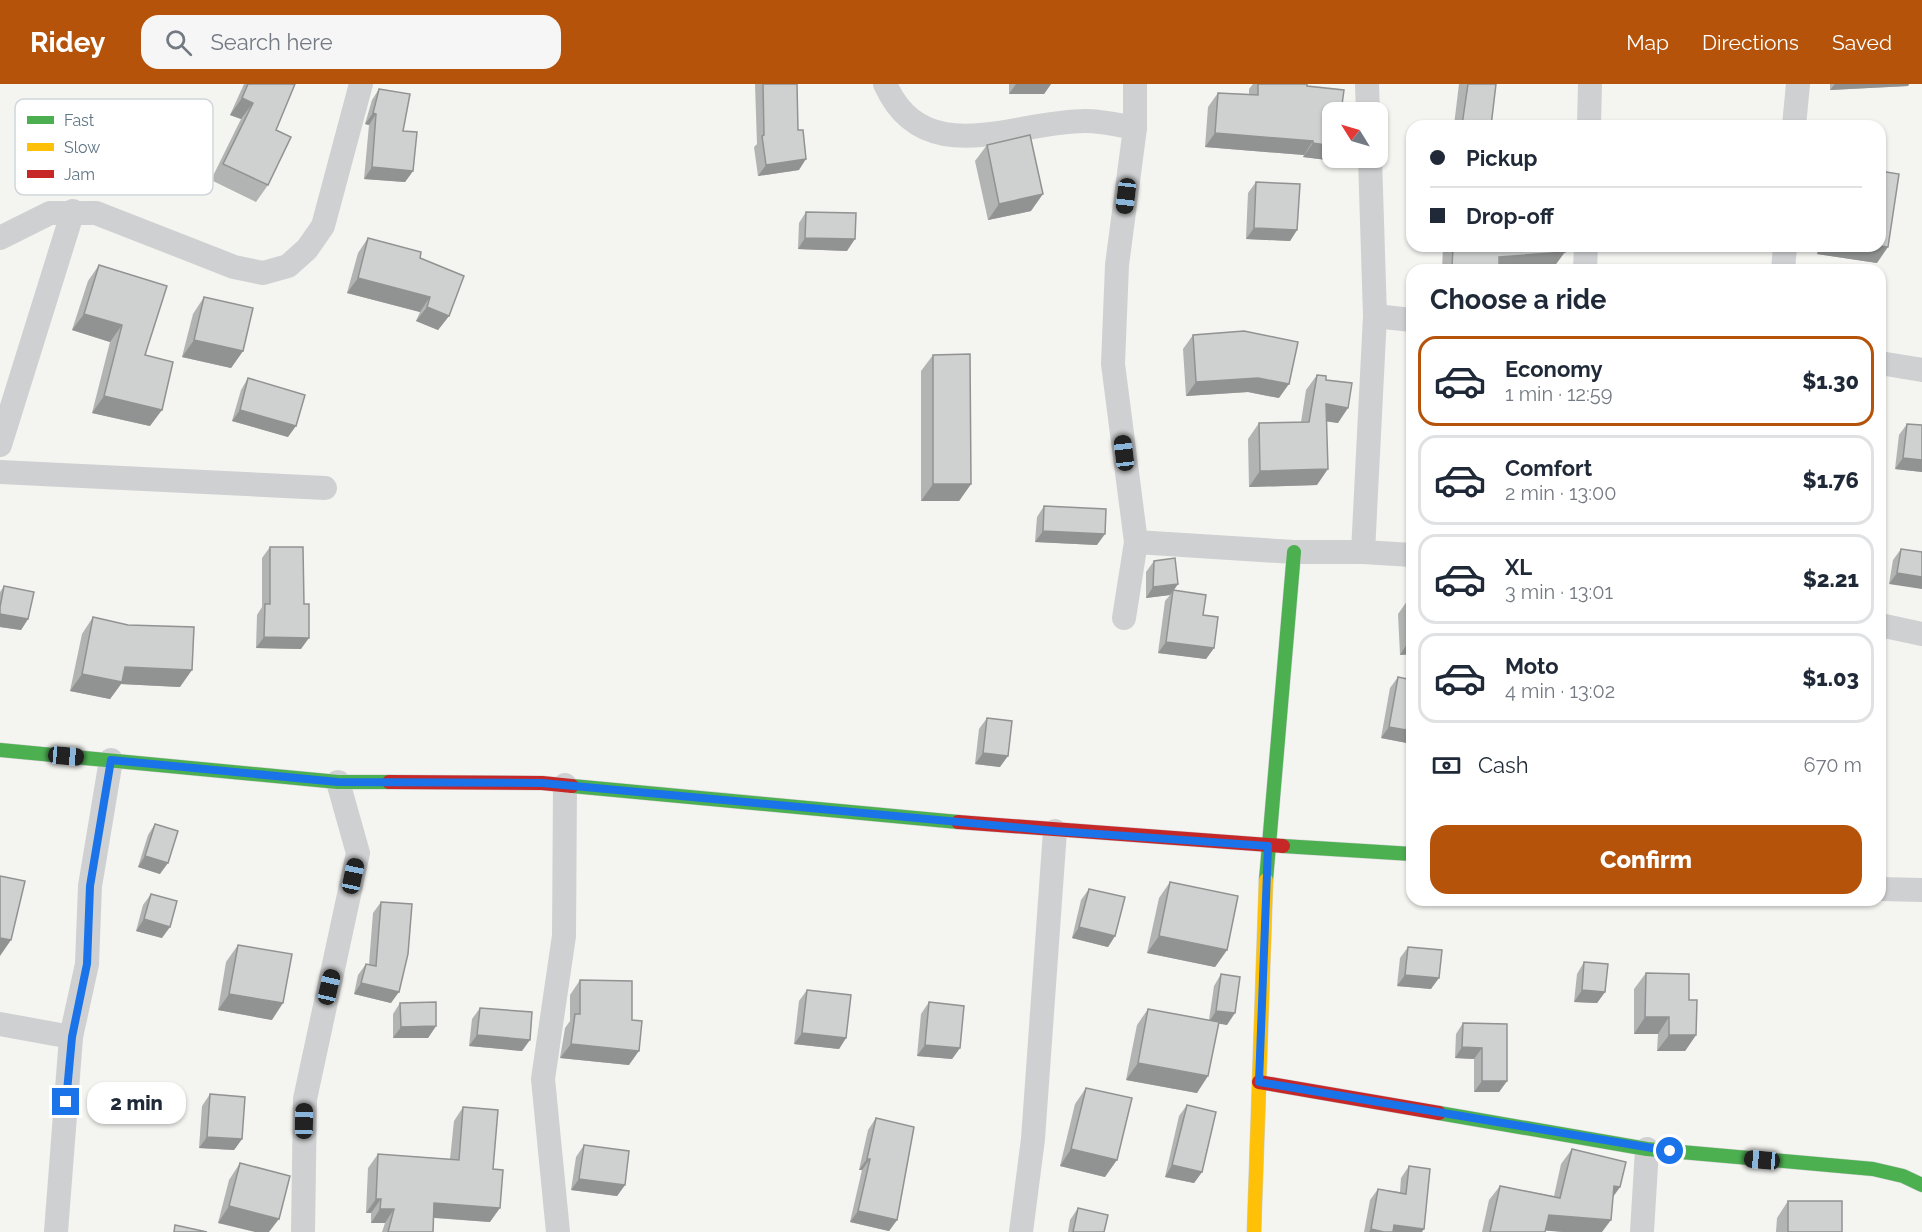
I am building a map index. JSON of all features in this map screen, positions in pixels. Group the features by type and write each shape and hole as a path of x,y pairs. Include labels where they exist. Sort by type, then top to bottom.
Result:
{"street":[{"path":"0,238 50,213 74,211 96,213 234,267 263,273 288,266 307,249 323,226 361,84"},
{"path":"885,84 902,115 920,128 940,132 970,137 1085,121 1135,128"},
{"path":"1124,618 1136,542 1113,364 1117,265 1135,128 1135,84"},
{"path":"1367,84 1368,102"},
{"path":"1589,120 1590,84"},
{"path":"1795,120 1798,84"},
{"path":"1363,552 1375,316 1370,168"},
{"path":"0,445 74,211"},
{"path":"1375,316 1406,319"},
{"path":"1886,364 1922,370"},
{"path":"0,472 325,488"},
{"path":"1136,542 1294,552 1406,555"},
{"path":"1254,1232 1268,846 1294,552"},
{"path":"1886,626 1922,634"},
{"path":"0,750 338,782 565,785 1055,831 1406,854"},
{"path":"56,1232 72,1037 87,964 90,886 111,760"},
{"path":"303,1232 305,1099 358,854 338,782"},
{"path":"558,1232 543,1079 564,936 565,785"},
{"path":"1021,1232 1033,1139 1055,831"},
{"path":"1886,889 1922,890"},
{"path":"0,1024 72,1037"},
{"path":"1259,1082 1647,1149 1873,1169 1904,1176 1922,1185"},
{"path":"1642,1232 1647,1149"}],"building":[{"path":"248,84 295,84 276,130 291,137 268,185 223,164 253,103 242,98"},
{"path":"763,84 797,84 798,130 803,130 806,159 766,165 762,136 764,135"},
{"path":"1258,84 1307,84 1307,86 1344,90 1342,102 1322,102 1322,144 1313,143 1313,141 1215,133 1218,93 1258,95"},
{"path":"1468,84 1496,84 1492,120 1463,120"},
{"path":"379,89 410,94 403,131 417,132 413,171 372,167 376,114 373,113"},
{"path":"1030,135 1043,194 999,204 987,145"},
{"path":"1886,172 1899,174 1888,247 1886,247"},
{"path":"1256,182 1300,184 1297,230 1254,228"},
{"path":"806,212 856,213 855,239 805,238"},
{"path":"368,238 421,252 420,258 464,276 449,316 427,307 430,297 358,278"},
{"path":"1453,252 1565,252 1499,257 1499,264 1452,264"},
{"path":"99,265 167,286 145,355 173,362 162,410 104,396 122,325 84,314"},
{"path":"204,297 253,308 243,351 194,340"},
{"path":"1244,331 1298,342 1289,384 1258,378 1196,382 1193,335"},
{"path":"970,354 971,484 933,484 933,355"},
{"path":"1317,375 1326,376 1326,380 1352,383 1348,408 1326,404 1328,469 1260,471 1259,423 1309,422"},
{"path":"248,378 305,395 296,426 240,410"},
{"path":"1907,424 1922,425 1922,460 1903,458"},
{"path":"1044,506 1106,509 1105,534 1043,531"},
{"path":"270,547 303,547 304,604 309,604 309,638 264,637 265,604 270,604"},
{"path":"1901,549 1922,552 1922,577 1897,573"},
{"path":"1175,558 1178,584 1153,587 1154,561"},
{"path":"4,586 34,592 28,619 0,614"},
{"path":"1173,590 1206,595 1203,615 1218,617 1214,648 1166,642"},
{"path":"93,617 128,625 194,627 192,670 125,667 122,682 82,674"},
{"path":"1398,677 1406,679 1406,730 1389,727"},
{"path":"987,718 1012,721 1008,756 983,753"},
{"path":"155,824 178,831 168,863 145,856"},
{"path":"0,876 25,881 11,940 0,938"},
{"path":"1170,882 1238,896 1227,950 1159,936"},
{"path":"1089,889 1125,897 1115,936 1079,927"},
{"path":"151,894 177,901 170,927 144,919"},
{"path":"381,902 412,904 408,954 399,992 361,983 366,964 376,966"},
{"path":"238,945 292,954 283,1003 229,994"},
{"path":"1408,947 1442,950 1439,978 1405,975"},
{"path":"1584,962 1608,964 1605,992 1582,990"},
{"path":"1646,973 1689,974 1689,1000 1697,1000 1696,1035 1669,1035 1669,1017 1645,1017"},
{"path":"1221,974 1240,977 1235,1013 1216,1011"},
{"path":"580,980 632,981 632,1020 642,1021 639,1051 571,1044 575,1014 580,1014"},
{"path":"807,990 851,995 846,1038 802,1033"},
{"path":"436,1002 436,1026 401,1027 400,1003"},
{"path":"929,1002 964,1006 960,1048 925,1045"},
{"path":"480,1008 532,1012 530,1040 477,1035"},
{"path":"1148,1009 1219,1022 1208,1076 1138,1063"},
{"path":"1463,1023 1507,1024 1507,1081 1482,1081 1482,1048 1462,1047"},
{"path":"1086,1088 1132,1098 1117,1160 1071,1149"},
{"path":"210,1094 245,1097 242,1139 207,1137"},
{"path":"1187,1105 1216,1112 1202,1172 1172,1165"},
{"path":"463,1107 498,1110 493,1169 503,1170 500,1208 434,1203 433,1232 388,1232 394,1209 380,1209 381,1199 376,1199 378,1154 459,1160"},
{"path":"876,1118 914,1127 897,1220 858,1211 870,1159 867,1159"},
{"path":"584,1145 629,1151 625,1185 579,1179"},
{"path":"1572,1149 1626,1162 1620,1187 1614,1186 1611,1220 1549,1215 1545,1232 1490,1232 1500,1186 1560,1198"},
{"path":"240,1163 290,1176 279,1219 229,1206"},
{"path":"1409,1166 1430,1169 1424,1229 1394,1225 1393,1232 1371,1229 1378,1189 1406,1194"},
{"path":"1788,1201 1842,1201 1842,1232 1788,1232"},
{"path":"1078,1208 1108,1215 1104,1232 1073,1232"},
{"path":"175,1225 207,1232 174,1232"}],"traffic: fast":[{"path":"1266,880 1294,552"},
{"path":"0,750 338,782 389,782"},
{"path":"572,786 958,822"},
{"path":"1283,846 1406,854"},
{"path":"1439,1113 1647,1149 1873,1169 1903,1176 1922,1185"}],"traffic: slow":[{"path":"1254,1232 1266,880"}],"traffic: jam":[{"path":"389,782 542,783 572,786"},
{"path":"958,822 1283,846"},
{"path":"1259,1082 1439,1113"}],"route":[{"path":"66,1102 72,1037 87,964 90,886 111,760 338,782 542,783 786,804 1055,831 1268,846 1259,1082 1647,1149 1670,1151"}]}
